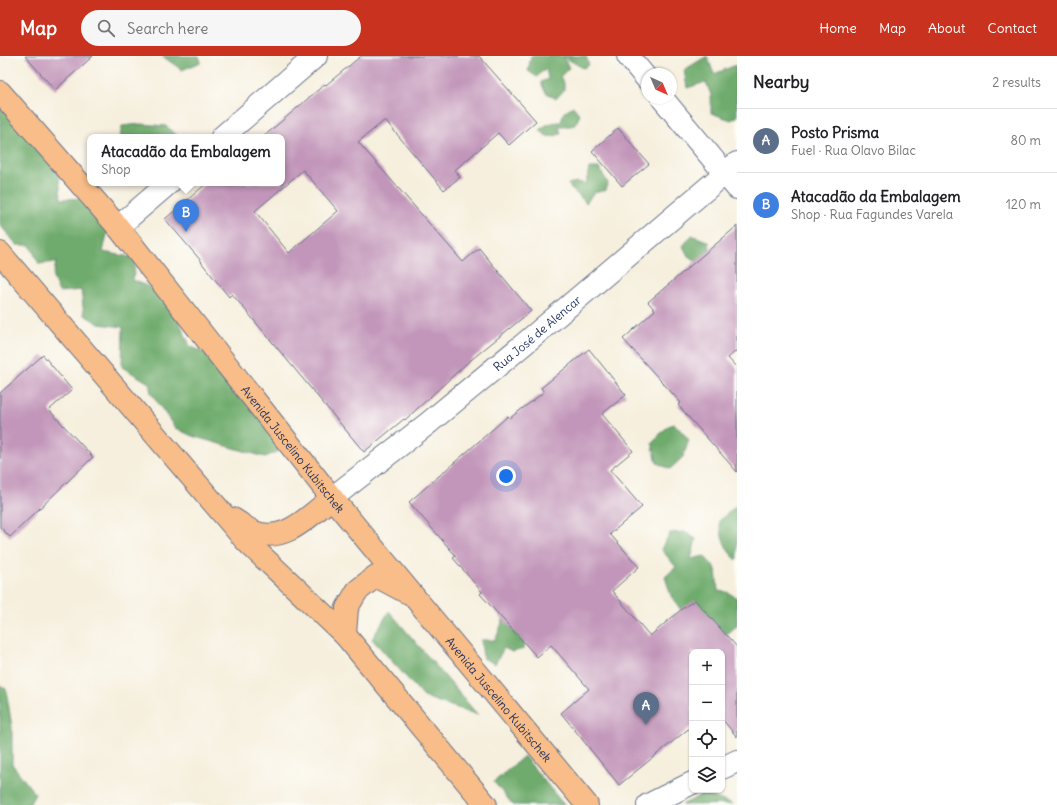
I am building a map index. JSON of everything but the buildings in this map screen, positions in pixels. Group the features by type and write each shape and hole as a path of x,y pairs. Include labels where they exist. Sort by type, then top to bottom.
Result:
{"main road":[{"name":"Avenida Juscelino Kubitschek","path":"0,92 118,227 332,498 415,596 454,646 587,805"},
{"path":"0,253 246,541 345,635 486,805"},
{"path":"220,512 254,532 273,535 291,530 332,498"},
{"path":"345,635 347,608 357,591 376,576 415,596"}],"street":[{"path":"225,134 316,56"},
{"path":"628,56 641,72"},
{"path":"668,104 733,175"},
{"name":"Rua José de Alencar","path":"332,498 438,415 733,175"},
{"path":"118,227 166,186"},
{"path":"725,766 737,760"},
{"path":"648,805 689,784"}],"green space":[{"path":"162,56 199,56 201,62 182,70"},
{"path":"531,56 586,56 589,65 583,68 564,57 569,68 560,77 564,83 564,90 556,99 545,92 541,82 548,79 546,68 537,77 528,71"},
{"path":"707,56 714,74 736,65 737,117 731,120 711,113 711,95 706,82 687,88 684,70"},
{"path":"0,86 59,176 61,199 88,198 110,221 103,252 136,258 133,280 168,295 190,346 236,368 232,394 257,398 282,450 265,457 192,436 175,428 151,393 149,383 122,367 123,327 99,324 84,315 81,290 59,292 53,278 56,262 39,264 30,245 17,245 0,225"},
{"path":"573,106 580,115 575,125 559,126 561,134 552,136 545,135 540,130 549,124 561,122 564,112"},
{"path":"140,124 166,126 176,134 121,134 122,126"},
{"path":"589,168 599,168 608,183 606,190 594,193 586,203 568,184 577,182 586,184"},
{"path":"692,235 709,242 711,259 705,266 688,256 683,246"},
{"path":"675,424 689,440 683,457 670,469 657,463 652,442 668,426"},
{"path":"737,505 737,560 729,552 722,537 719,521"},
{"path":"685,532 696,539 691,559 704,556 716,569 718,591 727,592 737,598 737,626 726,634 708,624 699,605 681,610 671,596 665,577 676,567 661,549 670,533"},
{"path":"389,611 478,715 424,697 372,639"},
{"path":"513,619 523,627 524,649 512,652 504,648 495,664 483,658 481,640 494,640 503,620"},
{"path":"0,685 6,689 12,727 12,764 35,794 29,805 0,805"},
{"path":"524,756 564,805 513,805 494,782"},
{"path":"703,794 733,804 682,805"}],"place":[{"name":"Atacadão da Embalagem","path":"186,232"},
{"name":"Posto Prisma","path":"646,725"}]}
